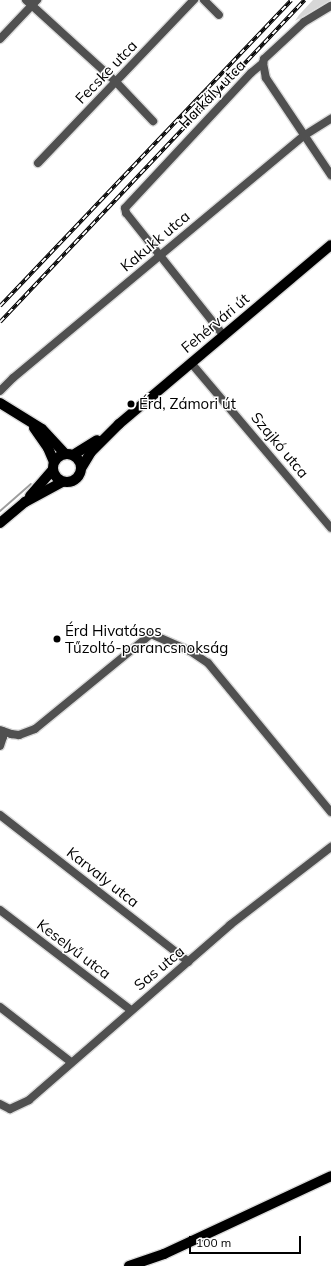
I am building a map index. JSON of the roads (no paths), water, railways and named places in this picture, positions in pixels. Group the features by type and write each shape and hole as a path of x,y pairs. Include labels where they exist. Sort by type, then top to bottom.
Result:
{"main road":[{"name":"Fehérvári út","path":"69,454 86,448 119,424 331,245"},
{"path":"0,403 31,423 42,428 69,454 79,460 82,467 76,480 72,482 62,482 25,502 0,523"},
{"path":"31,423 48,448 56,477 62,482"},
{"name":"Fehérvári út","path":"82,467 92,452 119,424"},
{"path":"25,502 53,466 58,456 69,454"},
{"path":"128,1266 164,1254 331,1176"}],"street":[{"name":"Fecske utca","path":"38,163 194,0"},
{"path":"204,0 219,16"},
{"path":"0,39 32,2 116,82 153,121"},
{"name":"Harkály utca","path":"159,255 126,213 125,208 251,73 263,63 264,59 295,29 331,6"},
{"path":"263,63 266,78 305,134 331,175"},
{"name":"Kakukk utca","path":"0,391 13,378 305,134 331,119"},
{"path":"159,255 224,336"},
{"name":"Szajkó utca","path":"192,363 331,528"},
{"path":"0,746 3,738 1,731 19,735 35,729 151,634 190,651 208,662 331,812"},
{"name":"Karvaly utca","path":"0,815 189,962"},
{"name":"Sas utca","path":"3,1107 17,1107 29,1100 71,1062 105,1036 131,1010 189,962 230,925 331,847"},
{"name":"Keselyű utca","path":"0,910 131,1010"},
{"path":"0,1007 71,1062"}],"waterway":[{"path":"0,511 31,484"}],"railway":[{"path":"0,306 291,0"},
{"path":"0,322 304,0"}],"place":[{"name":"Érd, Zámori út","path":"131,404"},
{"name":"Érd Hivatásos Tűzoltó-parancsnokság","path":"57,639"}]}
